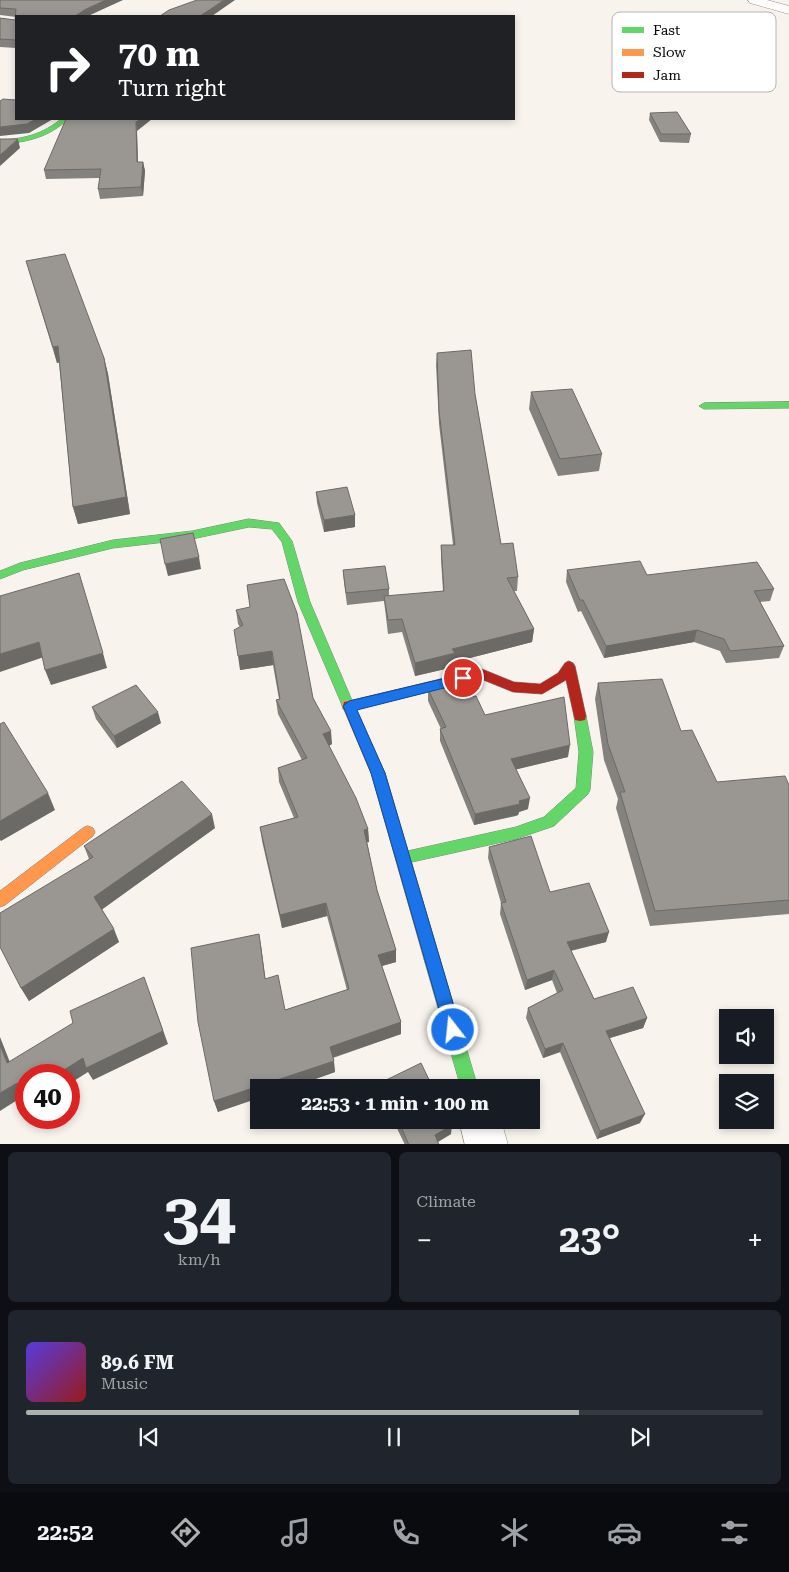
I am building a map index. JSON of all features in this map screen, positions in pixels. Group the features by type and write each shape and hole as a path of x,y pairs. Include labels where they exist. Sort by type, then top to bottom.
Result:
{"street":[{"path":"754,0 789,10"},
{"path":"0,142 37,140 52,131 64,120"},
{"path":"704,406 789,405"},
{"path":"0,575 20,567 113,544 192,534 249,522 275,526 287,541 304,602 378,773 467,1079"},
{"path":"349,706 482,674 513,687 542,689 562,676 569,666 575,686 586,752 583,790 549,822 516,833 403,858"},
{"path":"0,900 88,832"},
{"path":"483,1129 487,1144"}],"building":[{"path":"0,0 106,0 77,15 15,15 16,9 0,8"},
{"path":"197,0 224,0 202,15 162,15 169,10"},
{"path":"0,18 15,20 15,40 0,39"},
{"path":"3,99 15,100 15,120 34,120 27,124 0,127 0,101"},
{"path":"677,112 691,134 661,134 650,113"},
{"path":"66,120 139,120 136,122 137,162 143,162 141,187 98,189 101,169 44,170"},
{"path":"0,139 18,139 0,155"},
{"path":"65,254 104,358 126,497 73,507 58,346 53,347 26,261"},
{"path":"471,350 475,394 501,544 513,543 518,577 507,578 534,629 452,649 455,653 415,663 402,619 388,620 384,596 444,591 441,545 455,545 439,411 437,353"},
{"path":"572,389 602,454 560,459 531,392"},
{"path":"347,487 355,515 324,520 316,492"},
{"path":"193,533 199,557 165,564 160,539"},
{"path":"640,561 647,575 757,562 774,589 754,591 784,646 730,651 724,639 697,630 606,646 583,600 580,600 567,570"},
{"path":"385,566 389,589 346,593 343,570"},
{"path":"79,573 103,653 45,670 39,642 0,654 0,596"},
{"path":"284,579 297,613 313,698 331,731 323,734 356,798 368,829 364,830 377,890 396,950 378,955 401,1022 330,1047 334,1061 280,1079 250,1079 250,1089 214,1101 198,1022 191,948 259,934 265,979 278,975 285,1010 349,989 326,903 280,915 260,827 298,817 278,768 307,758 276,700 280,699 272,651 238,656 234,630 243,625 236,610 250,607 247,585"},
{"path":"662,679 681,731 692,730 717,782 785,776 789,785 789,900 655,911 620,792 625,792 608,744 598,683"},
{"path":"467,680 473,696 476,696 485,715 564,697 570,745 511,759 530,798 519,801 520,804 475,814 440,729 446,727 428,689"},
{"path":"136,685 158,712 114,736 92,707"},
{"path":"4,722 48,793 0,821 0,724"},
{"path":"182,781 212,814 94,897 114,929 21,988 0,947 0,913 93,857 84,846"},
{"path":"531,836 550,892 589,883 609,932 567,942 594,999 633,987 647,1018 606,1031 645,1114 600,1131 563,1043 545,1049 528,1008 563,990 554,970 527,980 501,903 506,902 489,847"},
{"path":"144,977 163,1031 86,1068 83,1058 73,1064 15,1064 15,1084 0,1093 0,1045 7,1063 73,1023 70,1011"},
{"path":"421,1063 429,1079 388,1079"},
{"path":"402,1129 445,1129 435,1135 439,1144 409,1144"}],"traffic: fast":[{"path":"0,142 19,141 35,137 50,130 64,120"},
{"path":"704,406 789,405"},
{"path":"0,575 20,567 113,544 192,535 249,523 275,526 287,541 304,602 348,705"},
{"path":"403,858 516,833 549,822 583,790 586,752 580,716"},
{"path":"432,959 467,1079"}],"traffic: slow":[{"path":"348,705 378,773 432,959"},
{"path":"0,900 88,832"}],"traffic: jam":[{"path":"349,706 482,674 513,687 542,689 562,676 569,666 580,716"}],"route":[{"path":"453,1030 378,773 349,706 463,678"}]}
